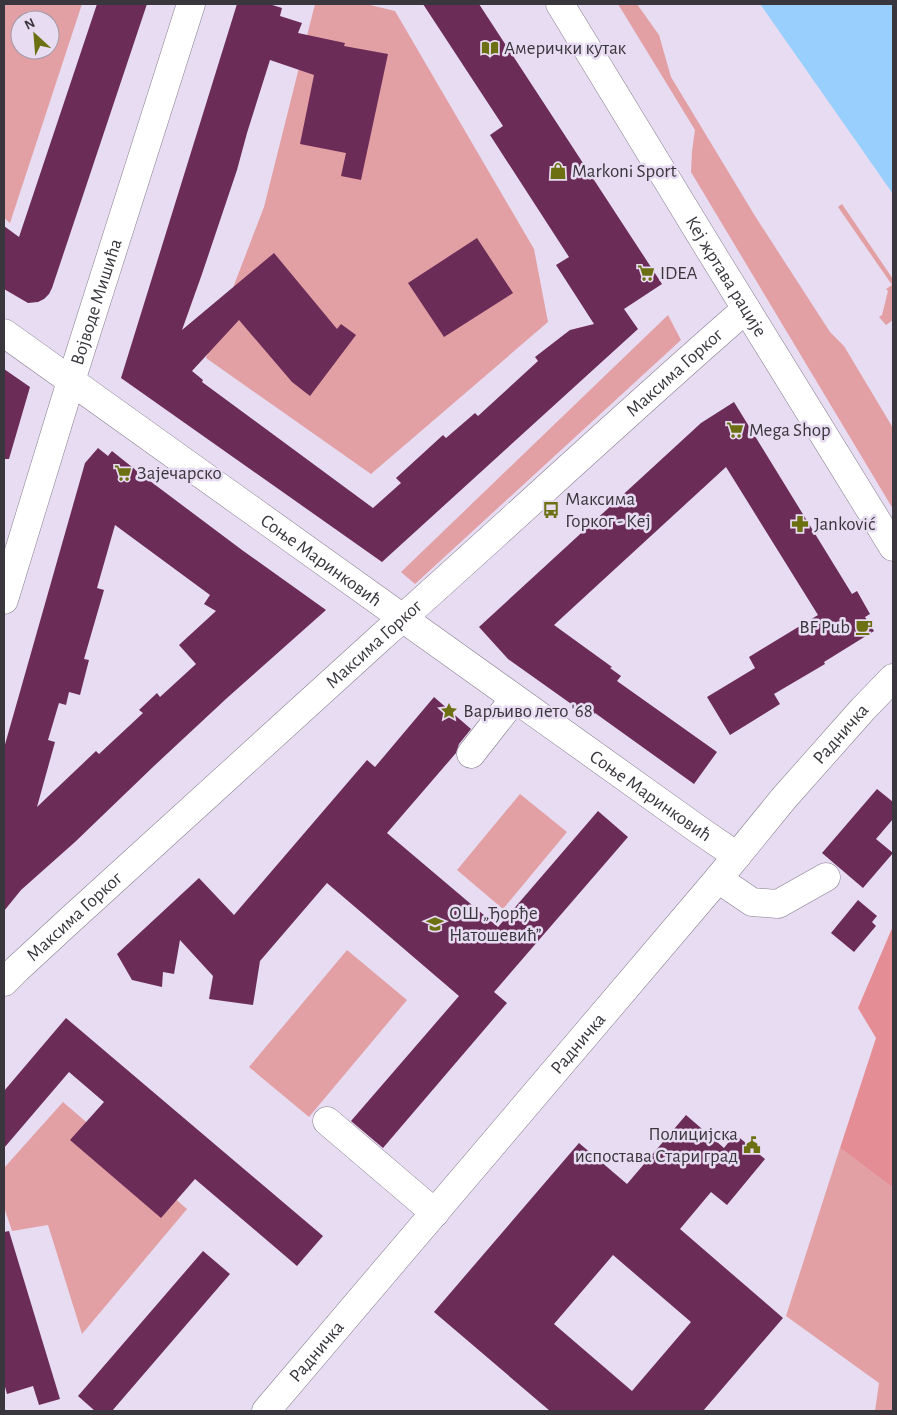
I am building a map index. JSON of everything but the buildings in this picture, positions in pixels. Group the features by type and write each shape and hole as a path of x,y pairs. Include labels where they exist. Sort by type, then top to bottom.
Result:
{"street":[{"name":"Војводе Мишића","path":"4,600 71,381 191,4"},
{"name":"Кеј жртава рације","path":"560,4 893,547"},
{"name":"Максима Горког","path":"4,982 402,618 746,309"},
{"name":"Соње Маринковић","path":"4,333 514,699 738,856"},
{"name":"Радничка","path":"266,1411 738,856 784,798 893,678"},
{"path":"471,754 514,699"},
{"path":"718,879 752,902 778,904 826,877"},
{"path":"327,1121 435,1213"}],"shaded area":[{"path":"4,4 82,4 10,223 4,218"},
{"path":"315,4 366,4 395,11 534,249 548,322 371,474 206,358 264,207"},
{"path":"618,4 637,4 659,35 671,77 755,216 830,332 844,346 893,428 893,509 691,172 695,130"},
{"path":"842,204 893,279 893,320 886,325 879,317 882,315 888,291 886,289 892,285 838,207"},
{"path":"668,315 681,340 415,584 401,572"},
{"path":"520,794 567,832 503,909 457,870"},
{"path":"893,926 893,1188 840,1148 876,1038 858,1008"},
{"path":"347,950 407,1000 309,1117 249,1067"},
{"path":"63,1102 187,1209 82,1334 48,1225 12,1231 4,1207 4,1168"},
{"path":"840,1148 893,1188 893,1411 875,1411 879,1383 786,1316"}],"water":[{"path":"760,4 893,4 893,194"}],"place":[{"name":"Амерички кутак","path":"490,48"},
{"name":"Markoni Sport","path":"558,171"},
{"name":"IDEA","path":"646,273"},
{"name":"Mega Shop","path":"735,430"},
{"name":"Зајечарско","path":"123,473"},
{"name":"Максима Горког - Кеј","path":"551,510"},
{"name":"Janković","path":"800,524"},
{"name":"BF Pub","path":"864,627"},
{"name":"Варљиво лето '68","path":"449,711"},
{"name":"ОШ „Ђорђе Натошевић”","path":"435,924"},
{"name":"Полицијска испостава Стари град","path":"752,1145"}]}
